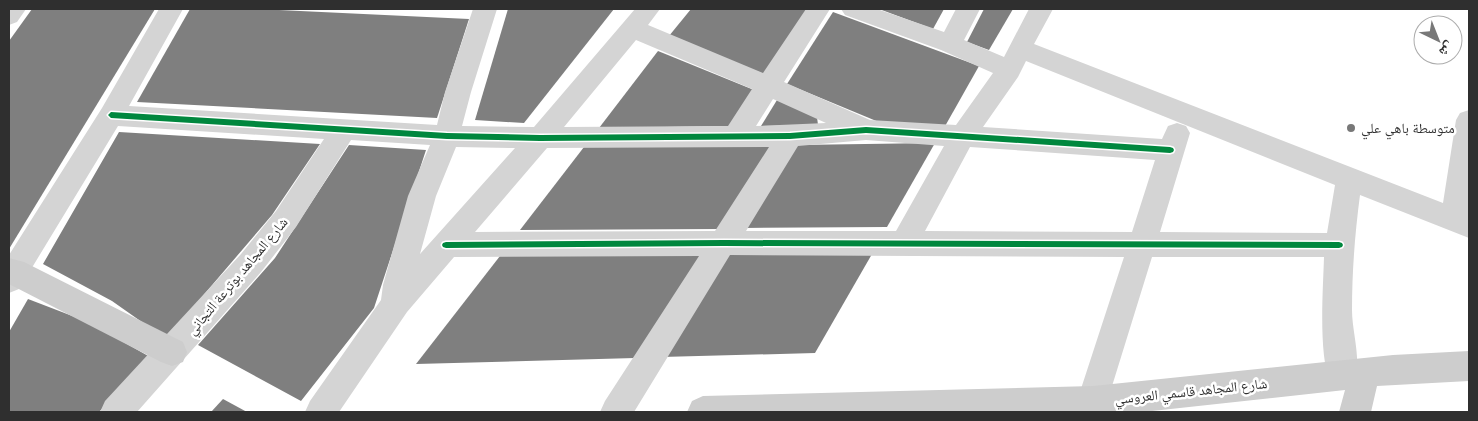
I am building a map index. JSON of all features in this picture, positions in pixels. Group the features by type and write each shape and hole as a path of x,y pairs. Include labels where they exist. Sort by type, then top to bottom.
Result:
{"street":[{"path":"9,16 14,9"},
{"path":"172,9 112,116 10,274 172,352"},
{"path":"397,302 398,286 422,196 447,136 458,92 485,9"},
{"path":"736,135 818,9"},
{"path":"853,9 950,44 1015,59 1184,115 1462,223 1469,120"},
{"path":"950,44 968,9"},
{"path":"904,243 963,136 1015,59 1041,9"},
{"path":"321,412 397,302 540,138 640,19 769,86 866,130"},
{"path":"1092,401 1170,150 1184,115"},
{"path":"112,116 447,136 540,138 790,136 866,130 1170,150"},
{"name":"شارع المجاهد بوترعة التجاني","path":"116,412 226,293 286,219 344,130"},
{"path":"616,412 790,136"},
{"path":"1349,179 1339,245 1338,312 1354,374 1355,412"},
{"path":"446,245 724,243 1339,245"},
{"name":"شارع المجاهد قاسمي العروسي","path":"703,412 1092,401 1166,404 1354,374 1436,365 1469,366"}],"building":[{"path":"32,9 155,9 9,249 9,41"},
{"path":"190,9 258,9 469,19 437,118 137,102"},
{"path":"508,9 614,9 524,123 475,120"},
{"path":"691,9 807,9 764,75 669,36"},
{"path":"879,9 944,9 933,29"},
{"path":"984,9 1013,9 989,50 967,42"},
{"path":"833,12 979,66 944,128 886,125 787,84"},
{"path":"658,51 754,90 730,126 599,128"},
{"path":"777,100 817,117 818,125 761,126"},
{"path":"119,132 320,144 272,215 166,339 112,301 43,264"},
{"path":"935,143 887,227 743,228 796,145"},
{"path":"349,145 426,150 374,308 301,401 198,345 275,258"},
{"path":"773,145 719,229 520,230 584,147"},
{"path":"872,254 815,353 661,357 726,255"},
{"path":"702,255 635,358 416,364 500,256"},
{"path":"28,299 88,322 150,357 99,412 9,412 9,332"},
{"path":"223,399 247,412 211,412"}],"cycle path":[{"path":"111,115 447,136 540,138 790,136 866,130 1170,150"},
{"path":"446,245 724,243 1339,245"}],"place":[{"name":"متوسطة باهي علي","path":"1351,128"}]}
